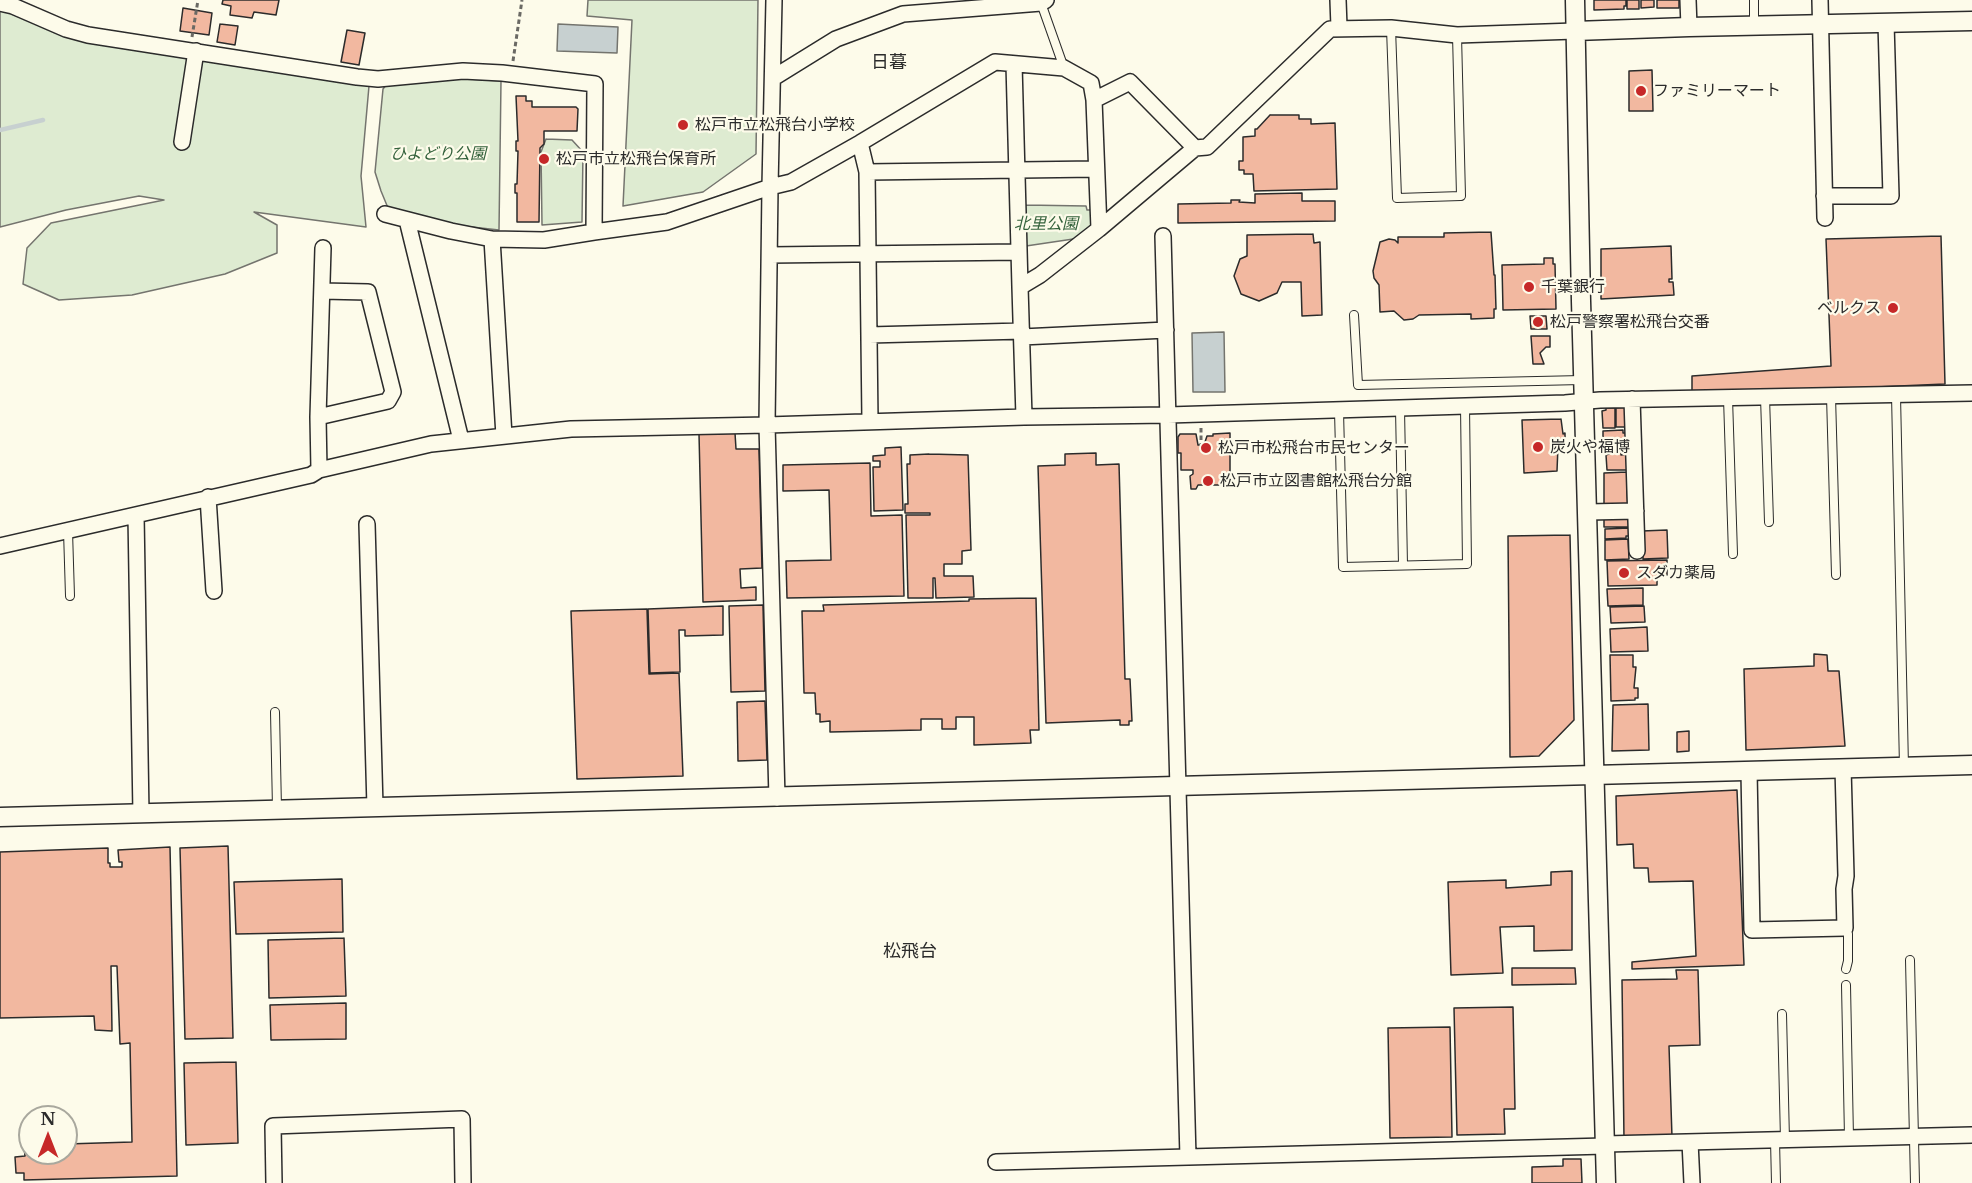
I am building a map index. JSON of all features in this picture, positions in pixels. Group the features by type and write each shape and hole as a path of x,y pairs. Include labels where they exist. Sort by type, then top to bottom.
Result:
{"street":[{"path":"774,0 767,425 777,798"},
{"path":"1338,0 1339,27"},
{"path":"1575,0 1606,1183"},
{"path":"1688,0 1689,27"},
{"path":"1820,0 1825,218"},
{"path":"773,78 836,39 903,14 1043,2"},
{"path":"0,3 13,6 66,29 88,35 357,77 378,79 464,71 595,84 594,232"},
{"path":"1020,287 1040,275 1099,229 1195,148 1207,147 1330,29 1339,27 1391,28 1457,35 1754,25 1972,21"},
{"path":"1824,196 1891,196 1886,23"},
{"path":"182,142 196,51"},
{"path":"385,214 492,239 544,240 667,222 791,182 995,62 1064,68 1091,83 1094,100 1099,229"},
{"path":"1014,64 1024,417"},
{"path":"1094,100 1130,82 1195,148"},
{"path":"860,143 867,172 870,421"},
{"path":"867,172 1096,169"},
{"path":"407,220 462,440"},
{"path":"1162,236 1188,1157"},
{"path":"492,239 504,436"},
{"path":"318,470 323,248"},
{"path":"770,255 1019,252"},
{"path":"318,417 388,400 393,392 368,292 322,291"},
{"path":"869,334 1022,334 1166,330"},
{"path":"0,546 311,475 318,470 431,444 571,429 1024,417 1168,416 1632,399 1972,393"},
{"path":"1632,399 1637,551"},
{"path":"208,497 214,591"},
{"path":"1588,512 1636,511"},
{"path":"136,515 141,814"},
{"path":"367,524 375,807"},
{"path":"0,817 1972,765"},
{"path":"1749,771 1752,930 1845,928 1843,768"},
{"path":"274,1183 273,1126 462,1119 463,1183"},
{"path":"996,1162 1972,1135"},
{"path":"1690,1142 1692,1183"}],"lane":[{"path":"1754,0 1754,25"},
{"path":"1043,2 1064,68"},
{"path":"1391,28 1397,198 1461,196 1457,35"},
{"path":"1354,315 1358,385 1584,380"},
{"path":"1896,395 1904,767"},
{"path":"1831,396 1836,575"},
{"path":"1765,397 1769,522"},
{"path":"1728,398 1732,554"},
{"path":"1338,411 1343,567 1467,564 1465,406"},
{"path":"1400,409 1403,565"},
{"path":"68,531 70,596"},
{"path":"275,712 277,810"},
{"path":"1845,928 1848,934 1846,969"},
{"path":"1910,960 1915,1183"},
{"path":"1846,985 1849,1138"},
{"path":"1776,1183 1780,1140 1782,1014"}],"path":[{"path":"193,35 198,0"},
{"path":"512,74 522,0"}],"green space":[{"name":"松戸市立松飛台小学校","path":"588,0 758,0 756,154 703,192 623,206 632,20 587,16"},
{"path":"0,8 7,8 9,13 64,34 120,46 369,86 361,176 366,227 254,212 277,225 277,253 225,274 132,295 59,300 23,284 27,248 51,223 164,200 139,196 66,210 0,227"},
{"name":"ひよどり公園","path":"453,78 501,81 499,230 454,225 388,208 375,172 383,89 386,85"},
{"path":"546,139 572,140 583,152 582,222 542,225 541,152"},
{"name":"北里公園","path":"1025,205 1086,206 1087,210 1092,210 1092,228 1080,238 1026,246"}],"shaded area":[{"path":"558,24 618,27 617,53 557,51"},
{"path":"1224,332 1225,392 1193,392 1192,333"}],"building":[{"path":"223,0 279,0 276,15 254,12 252,18 230,15 231,6 222,4"},
{"path":"1594,0 1626,0 1626,6 1624,9 1594,10"},
{"path":"1627,0 1639,0 1639,9 1627,9"},
{"path":"1641,0 1654,0 1654,7 1641,8"},
{"path":"1657,0 1679,0 1679,8 1657,8"},
{"path":"183,8 212,13 209,35 180,31"},
{"path":"220,24 238,26 235,45 217,42"},
{"path":"347,30 365,33 359,65 341,62"},
{"name":"ファミリーマート","path":"1652,70 1653,111 1629,111 1629,71"},
{"path":"516,96 526,96 526,101 532,101 532,107 576,107 578,109 577,131 544,131 544,144 540,148 539,222 517,222"},
{"path":"1270,115 1299,115 1299,119 1311,119 1311,124 1335,123 1337,189 1254,191 1253,174 1244,174 1244,170 1239,170 1239,161 1243,161 1243,137 1255,136 1255,129"},
{"path":"1302,193 1302,201 1335,201 1335,221 1178,223 1178,204 1231,203 1231,200 1255,203 1255,194"},
{"path":"1491,232 1495,275 1494,318 1471,319 1471,314 1419,315 1413,319 1404,320 1394,311 1380,312 1379,285 1374,278 1373,271 1380,242 1389,239 1398,243 1398,237 1444,237 1444,233"},
{"path":"1313,234 1314,243 1320,242 1322,315 1302,316 1301,282 1282,282 1277,293 1259,301 1241,294 1234,276 1240,259 1247,256 1247,235"},
{"path":"1941,236 1945,384 1692,395 1692,376 1831,366 1826,239"},
{"path":"1671,246 1672,279 1669,279 1669,282 1673,282 1674,295 1601,299 1601,249"},
{"path":"1544,258 1553,258 1553,264 1555,264 1556,309 1503,310 1502,265 1544,264"},
{"path":"1530,316 1546,316 1547,329 1531,329"},
{"path":"1531,336 1550,336 1550,347 1546,347 1540,353 1544,364 1533,364"},
{"path":"1628,407 1628,427 1616,427 1616,408"},
{"path":"1606,408 1615,408 1615,428 1603,428 1602,411"},
{"path":"1561,419 1563,434 1565,433 1565,445 1558,446 1557,471 1524,473 1522,420"},
{"path":"1623,430 1623,433 1629,433 1627,446 1603,449 1603,431"},
{"path":"735,433 736,449 759,449 762,568 740,569 741,588 756,587 756,600 703,602 699,434"},
{"path":"1230,433 1230,485 1198,485 1196,489 1191,489 1190,476 1193,470 1181,470 1181,453 1178,453 1180,434 1196,434 1198,445 1204,445 1207,436"},
{"path":"901,447 903,510 874,511 873,467 880,467 880,461 873,461 873,456 885,455 885,448"},
{"path":"1621,451 1621,455 1628,454 1628,470 1607,470 1606,455 1609,452"},
{"path":"1096,453 1096,465 1119,464 1125,679 1130,679 1132,721 1129,721 1129,725 1120,725 1120,720 1046,723 1038,466 1065,465 1065,454"},
{"path":"910,455 968,455 971,550 962,551 962,564 944,564 944,576 973,576 974,597 936,598 935,578 933,578 933,598 908,598 906,515 930,515 930,513 905,513 905,504 908,504 907,464 910,464"},
{"path":"870,463 871,516 902,515 904,596 787,598 786,561 831,560 829,490 783,491 783,465"},
{"path":"1627,472 1628,507 1604,507 1604,473"},
{"path":"1629,517 1630,527 1604,527 1604,518"},
{"path":"1629,528 1629,536 1626,538 1605,539 1605,529"},
{"path":"1667,530 1668,558 1643,559 1642,531"},
{"path":"1570,535 1574,720 1539,756 1510,757 1508,536"},
{"path":"1628,539 1629,559 1605,560 1605,540"},
{"path":"1667,560 1667,575 1657,576 1657,585 1608,586 1607,561"},
{"path":"1643,588 1643,605 1608,606 1607,589"},
{"path":"1036,598 1039,730 1030,730 1031,743 974,745 974,717 956,717 956,729 942,729 942,719 921,719 921,730 830,732 830,721 820,722 820,714 816,714 815,693 804,693 802,611 824,611 823,605"},
{"path":"763,605 765,691 731,692 729,606"},
{"path":"723,606 723,635 685,636 685,630 679,630 680,672 650,673 648,609"},
{"path":"1644,606 1645,622 1611,623 1610,607"},
{"path":"647,609 649,674 679,673 683,776 577,779 571,611"},
{"path":"1647,627 1648,651 1611,652 1610,629"},
{"path":"1814,654 1827,655 1828,671 1839,671 1845,746 1746,750 1744,669 1814,666"},
{"path":"1610,655 1633,655 1633,667 1636,667 1634,688 1638,688 1638,698 1635,700 1611,701"},
{"path":"765,701 767,760 738,761 737,702"},
{"path":"1648,704 1649,750 1612,751 1613,705"},
{"path":"1689,731 1689,751 1677,752 1677,732"},
{"path":"1737,790 1744,965 1632,969 1632,962 1696,956 1693,881 1649,882 1648,868 1634,868 1633,844 1617,845 1616,796"},
{"path":"228,846 233,1038 185,1039 180,848"},
{"path":"170,847 177,1176 24,1180 24,1173 16,1173 15,1157 18,1157 18,1165 78,1165 78,1144 132,1142 130,1043 120,1044 117,966 111,966 112,1031 95,1030 94,1016 0,1018 0,852 108,848 110,867 122,867 118,850"},
{"path":"1572,871 1572,950 1534,951 1534,926 1500,927 1503,973 1451,975 1448,882 1506,880 1506,888 1551,885 1551,872"},
{"path":"342,879 343,932 236,934 234,882"},
{"path":"344,938 346,996 269,998 268,940"},
{"path":"1512,968 1575,968 1576,984 1512,985"},
{"path":"1676,970 1698,970 1700,1045 1669,1046 1672,1137 1624,1140 1622,980 1677,979"},
{"path":"346,1003 346,1039 271,1040 270,1005"},
{"path":"1513,1007 1515,1109 1504,1109 1505,1134 1457,1135 1454,1008"},
{"path":"1450,1027 1452,1137 1390,1138 1388,1028"},
{"path":"236,1062 238,1143 186,1145 184,1063"},
{"path":"1563,1159 1581,1159 1582,1183 1532,1183 1532,1167 1563,1166"}],"waterway":[{"path":"0,130 43,120"}],"place":[{"name":"ファミリーマート","path":"1641,91"},
{"name":"松戸市立松飛台小学校","path":"683,125"},
{"name":"松戸市立松飛台保育所","path":"544,159"},
{"name":"千葉銀行","path":"1529,287"},
{"name":"ベルクス","path":"1893,308"},
{"name":"松戸警察署松飛台交番","path":"1538,322"},
{"name":"炭火や福博","path":"1538,447"},
{"name":"松戸市松飛台市民センター","path":"1206,448"},
{"name":"松戸市立図書館松飛台分館","path":"1208,481"},
{"name":"スダカ薬局","path":"1624,573"}],"district":[{"name":"日暮","path":"889,63"},
{"name":"松飛台","path":"910,952"}]}
